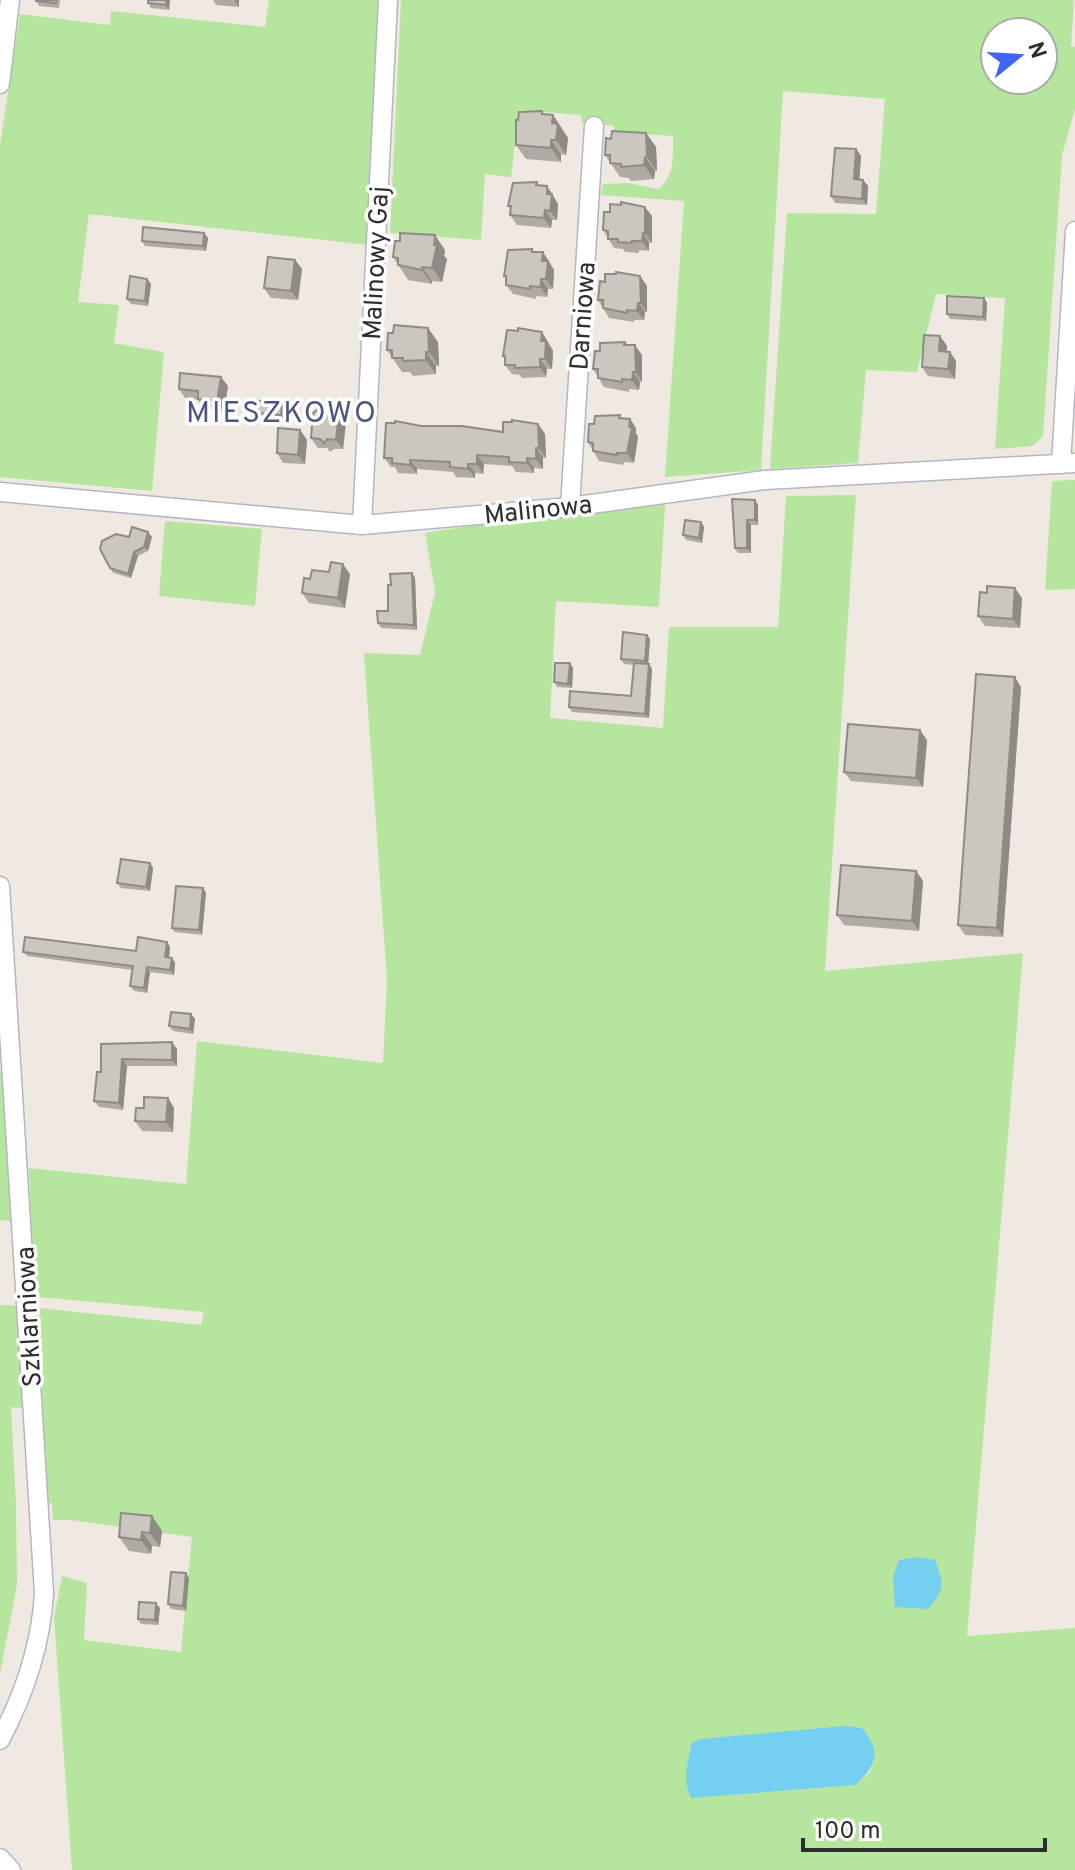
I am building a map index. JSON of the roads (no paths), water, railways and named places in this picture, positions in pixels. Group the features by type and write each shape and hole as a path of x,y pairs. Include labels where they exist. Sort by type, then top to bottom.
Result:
{"street":[{"path":"0,84 10,0"},
{"name":"Malinowy Gaj","path":"362,525 388,0"},
{"name":"Darniowa","path":"570,507 594,126"},
{"path":"1068,463 1075,231"},
{"name":"Malinowa","path":"0,492 362,525 570,507 765,480 1068,463"},
{"name":"Szklarniowa","path":"0,886 44,1593 43,1621 25,1689 0,1740"},
{"path":"0,1858 11,1870"}],"water":[{"path":"917,1557 935,1560 941,1581 938,1596 928,1609 895,1607 893,1577 899,1560"},
{"path":"845,1726 862,1728 874,1752 872,1765 855,1785 691,1798 686,1778 687,1765 691,1744 700,1739"}],"district":[{"name":"MIESZKOWO","path":"282,412"}]}
